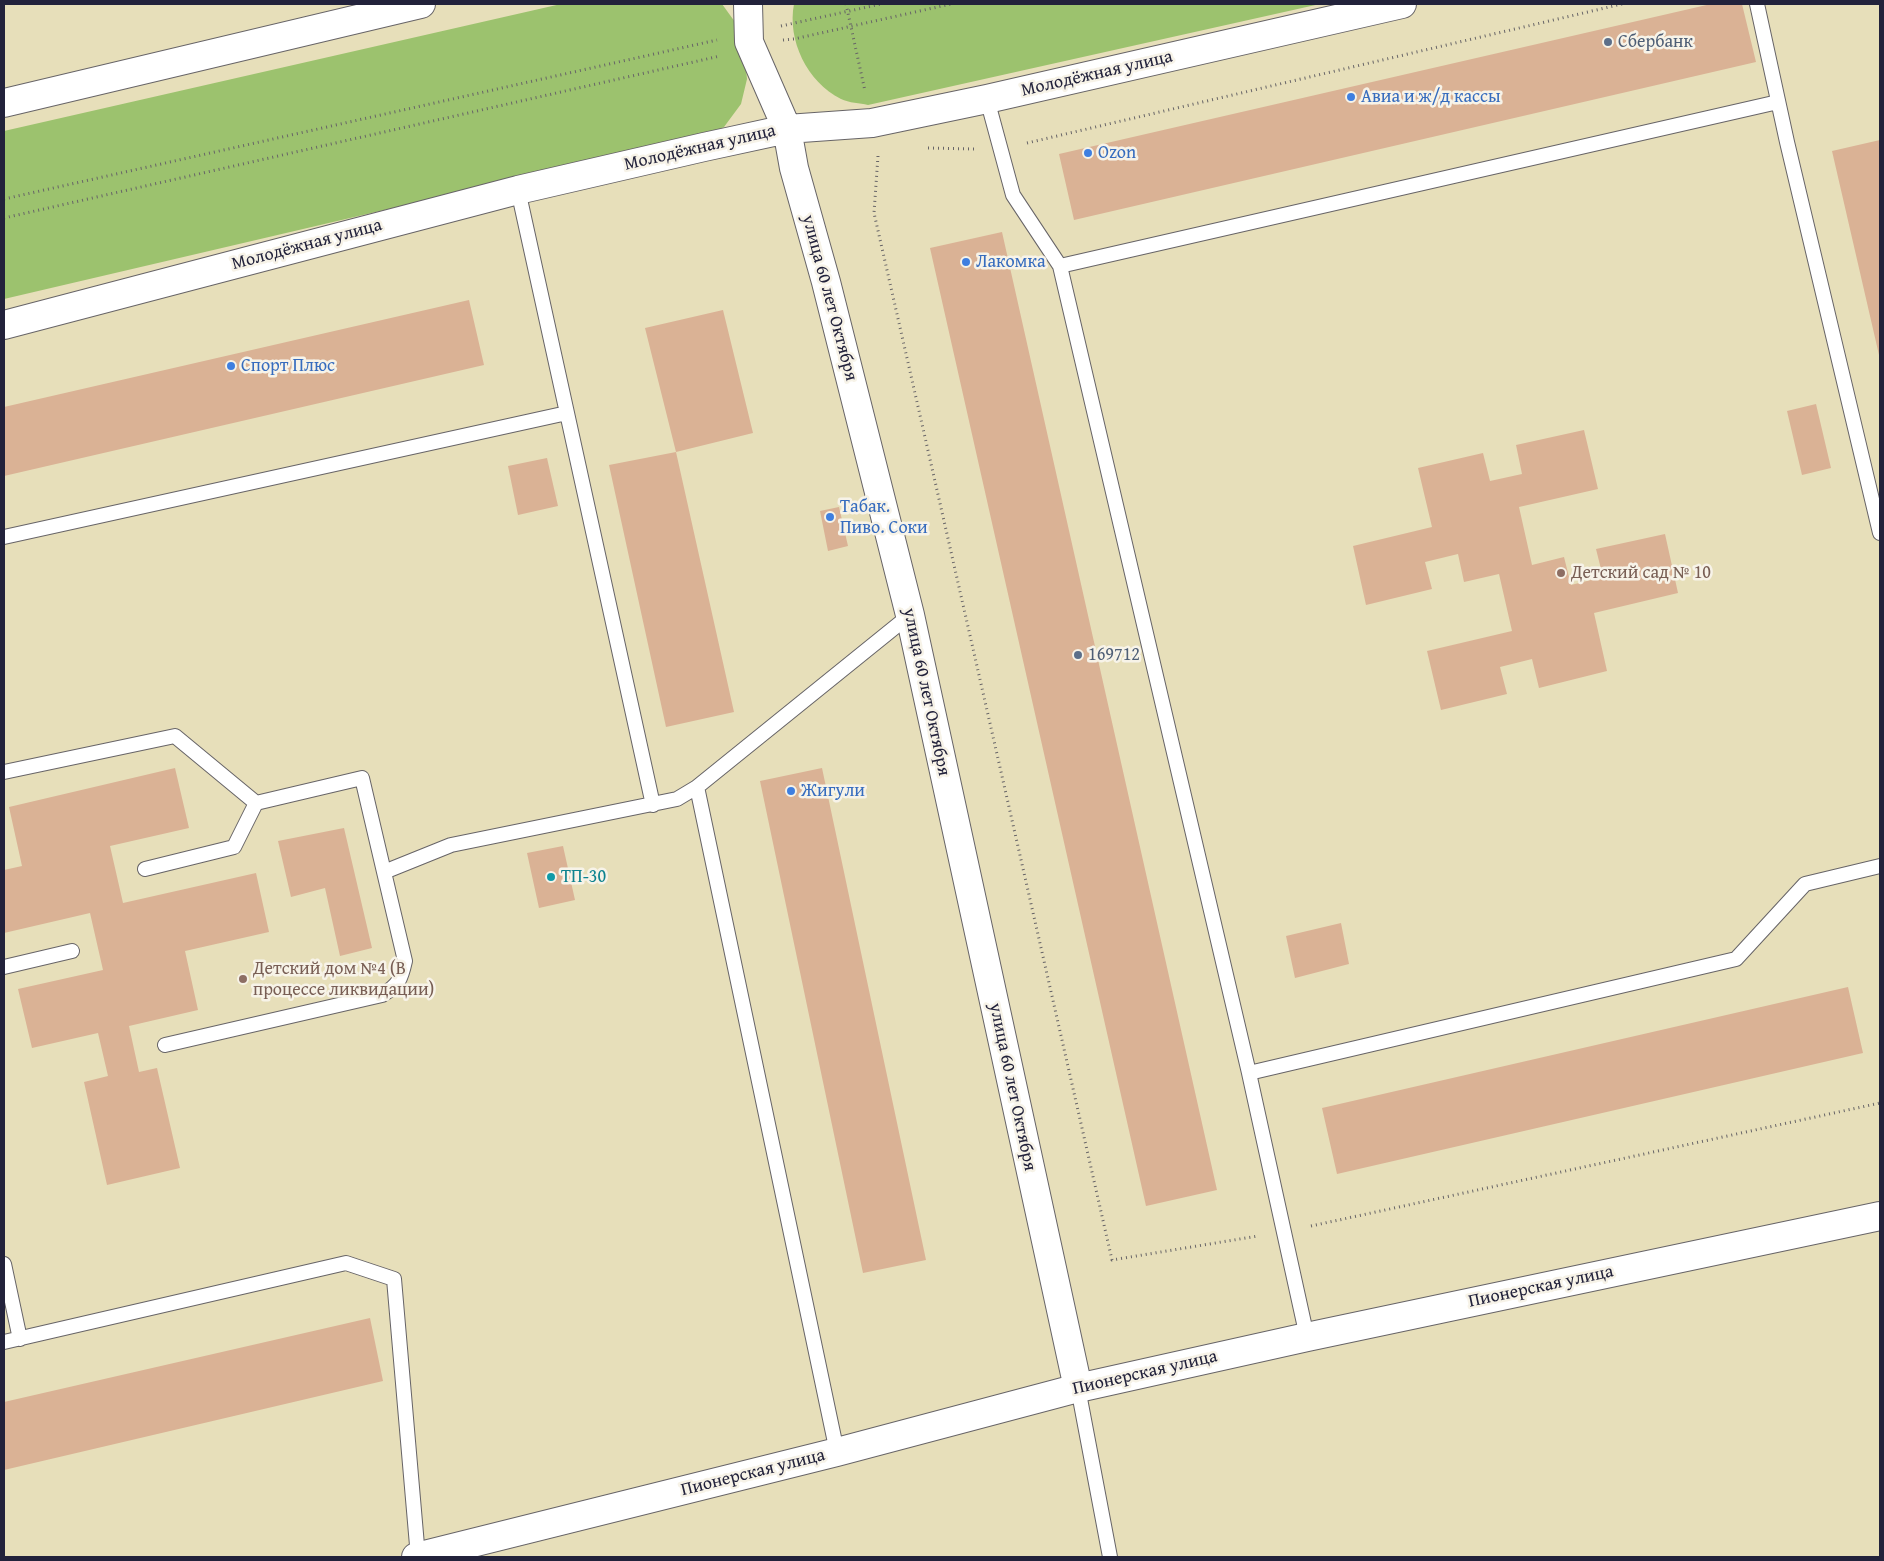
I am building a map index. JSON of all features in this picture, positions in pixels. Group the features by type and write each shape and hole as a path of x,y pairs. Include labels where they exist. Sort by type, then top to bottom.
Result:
{"street":[{"path":"4,103 421,4"},
{"name":"улица 60 лет Октября","path":"748,4 737,40 787,129 794,168 826,282 910,615 1078,1388"},
{"name":"Молодёжная улица","path":"4,325 518,190 787,129 872,123 987,99 1402,4"},
{"name":"Пионерская улица","path":"417,1557 837,1452 1078,1388 1307,1337 1880,1216"}],"lane":[{"path":"1757,4 1778,102 1880,534"},
{"path":"987,99 1013,195 1060,266 1249,1073 1307,1337"},
{"path":"1060,266 1778,102"},
{"path":"518,190 653,805"},
{"path":"4,537 566,413"},
{"path":"384,872 452,845 677,799 698,787 910,615"},
{"path":"4,772 175,736 256,803"},
{"path":"165,1045 382,995 395,987 402,975 405,961 362,778 256,803"},
{"path":"698,787 837,1452"},
{"path":"145,869 234,847 256,803"},
{"path":"1249,1073 1736,959 1805,884 1880,866"},
{"path":"4,967 72,951"},
{"path":"4,1342 346,1263 394,1279 417,1557"},
{"path":"4,1264 20,1339"},
{"path":"1078,1388 1110,1557"}],"path":[{"path":"774,28 881,4"},
{"path":"4,199 737,40 794,39 951,4"},
{"path":"926,148 1001,150 1622,4"},
{"path":"4,218 744,50 737,40"}],"green space":[{"path":"561,4 722,4 735,22 744,50 747,79 741,104 724,127 709,134 4,299 4,131"},
{"path":"794,4 1320,4 868,105 841,99 829,92 809,71 802,59 794,32"}],"building":[{"path":"1711,4 1742,4 1756,62 1074,220 1059,154"},
{"path":"1880,140 1880,355 1879,355 1832,151"},
{"path":"1002,232 1217,1190 1146,1206 930,248"},
{"path":"469,300 484,365 4,476 4,407"},
{"path":"723,310 753,433 676,452 645,328"},
{"path":"1816,404 1831,468 1802,475 1787,411"},
{"path":"1584,430 1598,489 1519,507 1532,565 1564,557 1571,585 1603,577 1596,549 1665,534 1678,593 1594,613 1607,671 1539,688 1532,659 1500,667 1507,694 1441,710 1427,651 1512,631 1499,574 1464,582 1458,554 1425,562 1432,589 1366,605 1353,546 1432,527 1418,468 1483,453 1490,481 1522,474 1516,445"},
{"path":"676,452 734,712 666,727 609,465"},
{"path":"547,458 558,506 518,515 508,466"},
{"path":"839,507 848,546 828,551 820,511"},
{"path":"175,768 189,828 110,846 123,903 256,873 269,932 185,951 198,1010 129,1026 139,1072 157,1068 180,1168 107,1185 84,1082 108,1076 98,1033 32,1048 18,989 103,970 90,913 4,933 4,870 22,866 9,807"},
{"path":"822,768 926,1260 863,1273 760,781"},
{"path":"344,828 372,948 340,956 325,888 291,897 278,841"},
{"name":"ТП-30","path":"563,846 575,900 539,908 527,853"},
{"path":"1341,923 1349,964 1295,978 1286,936"},
{"path":"1848,987 1863,1053 1337,1174 1322,1108"},
{"path":"370,1318 383,1381 4,1470 4,1402"}],"place":[{"name":"Сбербанк","path":"1608,42"},
{"name":"Авиа и ж/д кассы","path":"1351,97"},
{"name":"Ozon","path":"1088,153"},
{"name":"Лакомка","path":"966,262"},
{"name":"Спорт Плюс","path":"231,366"},
{"name":"Табак. Пиво. Соки","path":"830,517"},
{"name":"Детский сад № 10","path":"1561,573"},
{"name":"169712","path":"1078,655"},
{"name":"Жигули","path":"791,791"},
{"name":"ТП-30","path":"551,877"},
{"name":"Детский дом №4 (В процессе ликвидации)","path":"243,979"}]}
